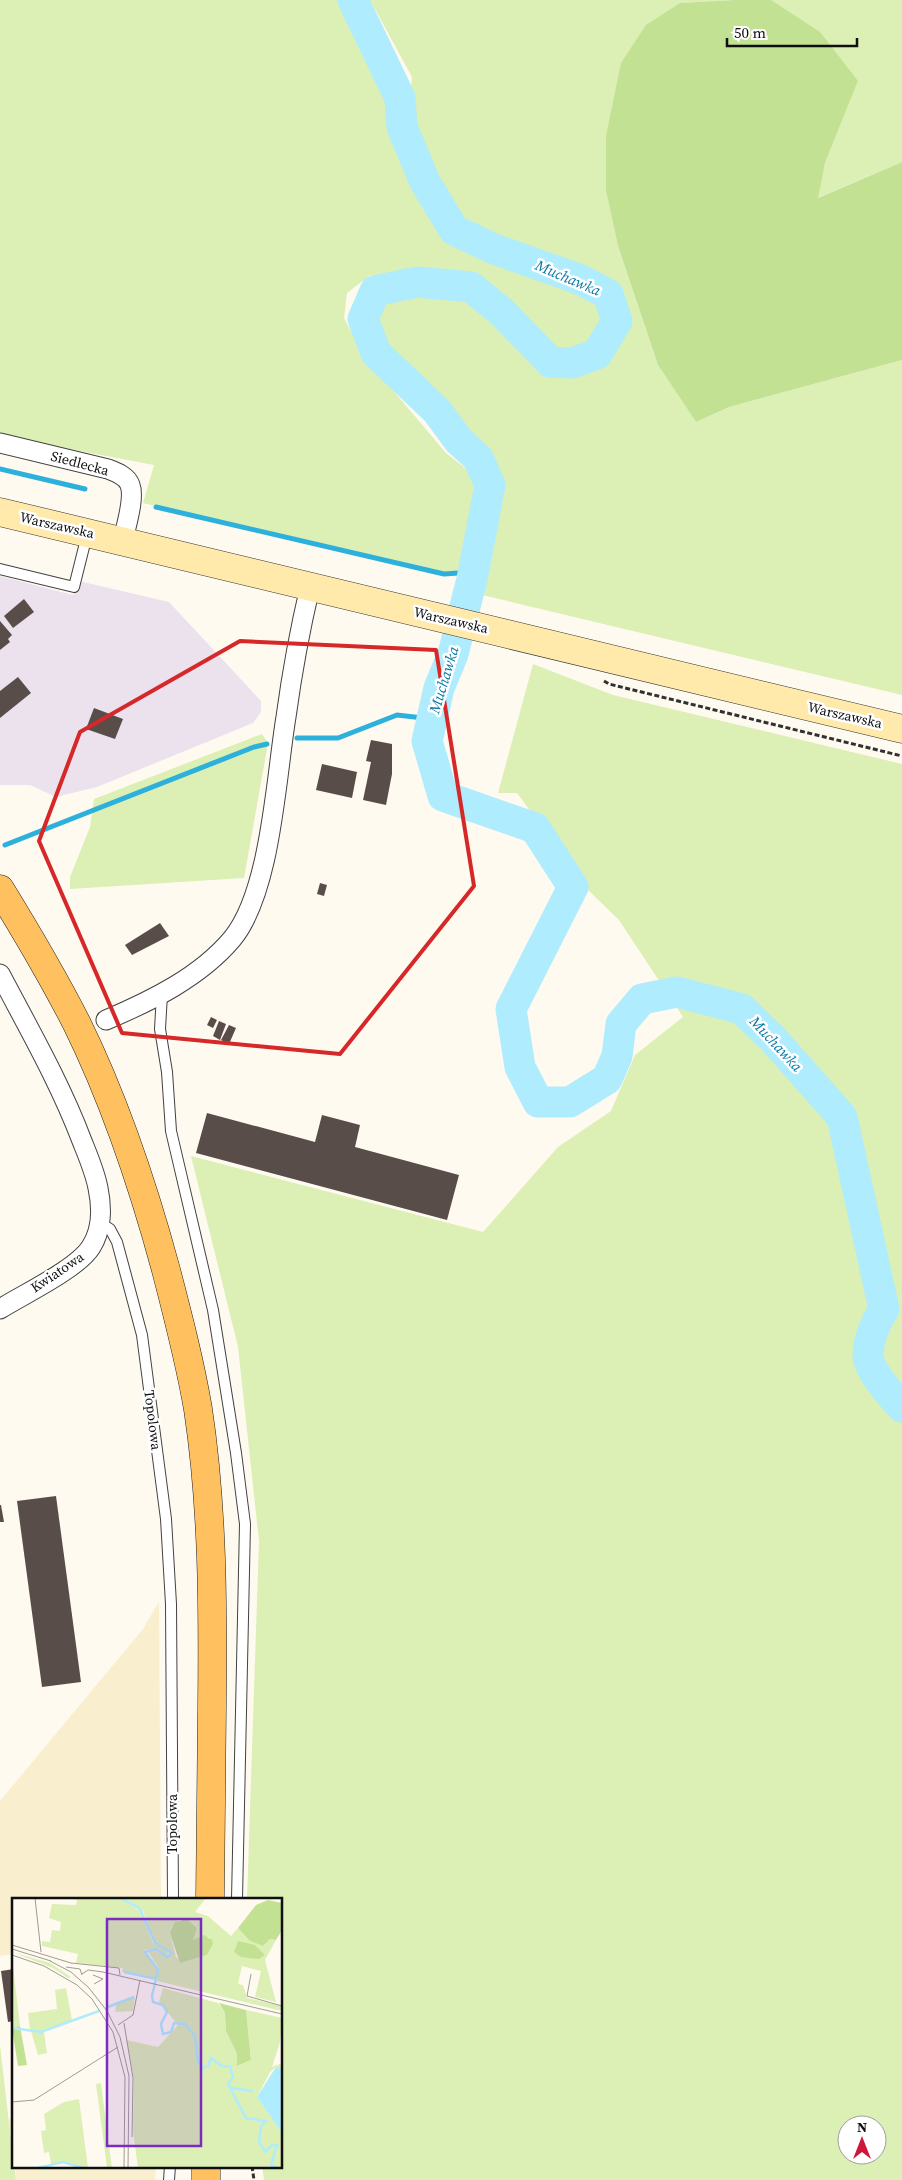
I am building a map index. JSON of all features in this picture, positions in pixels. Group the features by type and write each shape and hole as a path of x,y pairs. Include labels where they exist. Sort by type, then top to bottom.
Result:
{"main road":[{"name":"Warszawska","path":"0,512 123,540 310,587 902,729"},
{"path":"0,889 51,975 102,1080 142,1189 189,1359 198,1409 204,1468 211,1578 213,1646 210,1898"}],"street":[{"name":"Siedlecka","path":"0,444 108,469 123,476 130,484 131,500 123,540"},
{"path":"106,1020 162,994 201,968 232,938 244,919 254,895 264,860 286,716 310,587"},
{"path":"0,974 57,1080 71,1112 98,1187 99,1222"},
{"name":"Kwiatowa","path":"0,1308 79,1261 94,1241 99,1222"}],"lane":[{"path":"0,569 74,587 88,532"},
{"path":"162,994 160,1029 167,1072 171,1131 213,1310 236,1453 245,1524 237,1898"},
{"name":"Topolowa","path":"99,1222 110,1229 118,1242 142,1335 166,1519 171,1604 173,1898"}],"path":[{"path":"593,654 597,675 609,684 902,756"}],"highlighted area":[{"path":"240,641 436,650 474,886 340,1054 122,1033 39,841 80,732"}],"shaded area":[{"path":"0,576 73,595 79,581 169,602 261,701 261,712 253,723 97,787 56,797 30,785 0,785"},
{"path":"159,1602 161,1898 12,1898 12,1954 0,1956 0,1801 143,1629"},
{"path":"9,2119 12,2119 12,2143"},
{"path":"15,2168 156,2168 155,2180 16,2180"}],"green space":[{"path":"0,0 342,0 396,105 396,128 437,227 458,241 490,256 579,284 605,305 608,319 590,353 568,358 549,354 524,324 488,287 445,275 415,273 369,276 347,293 344,318 364,356 446,453 468,470 479,492 466,572 444,574 143,503 154,465 0,436"},
{"path":"370,0 734,0 680,3 606,136 606,191 618,246 658,365 696,422 729,407 902,360 902,695 478,594 497,481 488,459 459,423 380,343 378,299 406,290 457,292 508,330 543,366 573,373 606,359 623,321 609,290 595,279 481,238 458,226 408,126 412,77"},
{"path":"771,0 902,0 902,162 817,198 825,163 858,81"},
{"path":"771,0 820,32 858,81 825,163 818,198 902,162 902,360 729,407 696,422 658,365 618,246 606,191 606,136 621,63 646,25 680,3"},
{"path":"533,664 613,695 902,764 902,2180 264,2180 262,2168 282,2168 282,1898 247,1898 259,1541 238,1347 191,1156 483,1232 558,1147 611,1111 635,1055 683,1017 619,920 555,858 537,820 517,793 498,793"},
{"path":"262,734 268,743 244,878 70,889 70,877 90,827 94,799"},
{"path":"0,2045 12,2149 12,2168 14,2168 16,2180 0,2180"}],"building":[{"path":"24,599 34,612 13,628 4,616"},
{"path":"0,621 12,635 8,639 10,642 0,650"},
{"path":"18,677 31,693 0,718 0,691"},
{"path":"94,708 123,719 115,739 86,729"},
{"path":"371,740 392,744 392,774 386,805 363,800 371,762 366,761"},
{"path":"322,764 357,772 352,798 316,790"},
{"path":"320,883 327,885 324,896 317,894"},
{"path":"160,923 169,936 132,955 125,945"},
{"path":"211,1017 217,1020 213,1028 207,1025"},
{"path":"219,1021 226,1024 220,1040 213,1036"},
{"path":"229,1025 236,1028 229,1044 221,1040"},
{"path":"207,1113 315,1142 322,1115 360,1125 355,1147 459,1175 447,1220 196,1153"},
{"path":"56,1496 81,1682 42,1687 17,1501"},
{"path":"1,1505 4,1522 0,1522"},
{"path":"12,1969 12,2021 8,2022 1,1971"}],"waterway":[{"name":"Muchawka","path":"353,0 400,98 402,127 425,182 454,230 494,249 579,279 608,294 617,321 597,354 572,363 550,362 503,313 471,287 417,282 375,291 363,319 376,353 437,411 459,441 478,458 490,485 472,579 453,654 439,688 427,741 443,796 535,828 573,887 511,1009 520,1067 538,1102 570,1102 607,1079 617,1056 621,1024 642,999 677,992 742,1009 773,1039 842,1117 884,1309 869,1343 869,1362 887,1390 902,1407"},
{"path":"0,469 85,489"},
{"path":"156,507 444,574 473,572"},
{"path":"297,738 338,738 397,715 432,719"},
{"path":"5,845 254,747 267,744"}]}
